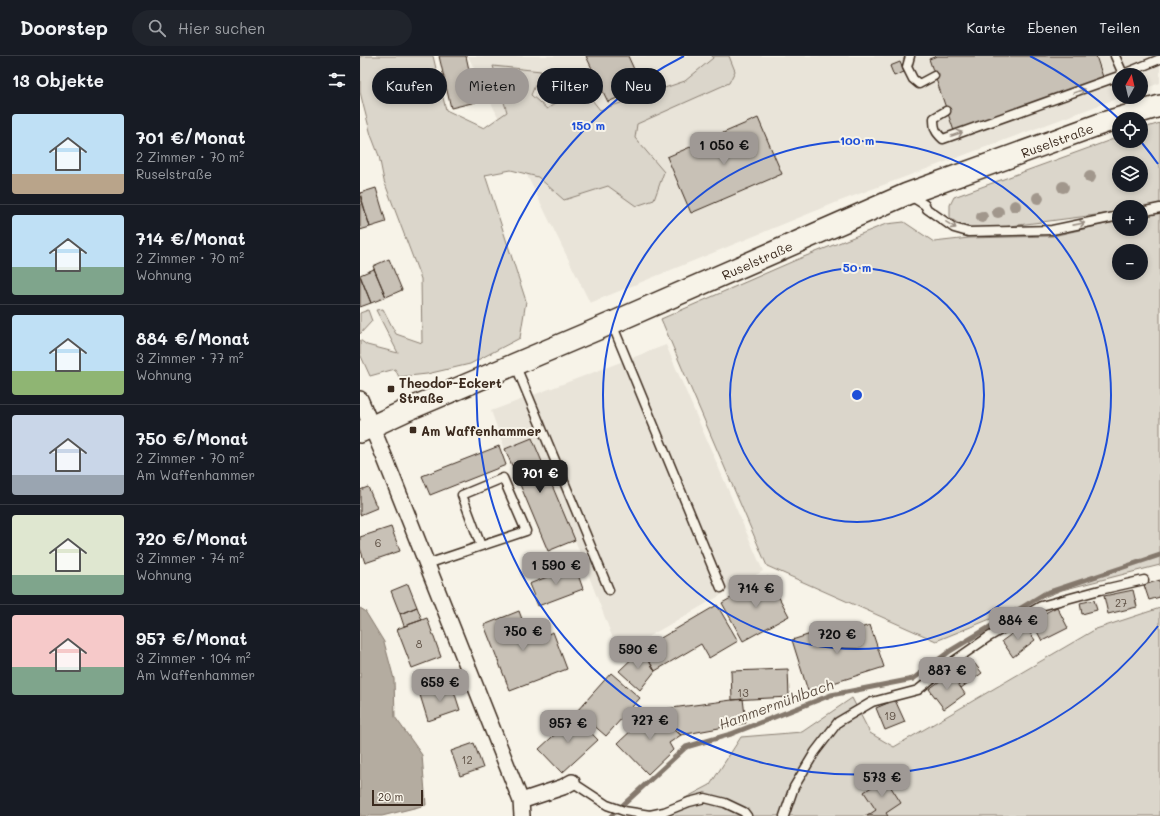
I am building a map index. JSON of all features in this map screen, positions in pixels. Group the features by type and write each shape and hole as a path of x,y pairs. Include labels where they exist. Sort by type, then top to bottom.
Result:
{"main road":[{"name":"Ruselstraße","path":"366,429 906,194 1103,123 1160,106"}],"street":[{"path":"360,399 366,429 427,564 522,809 572,782"}],"lane":[{"path":"910,56 907,67 914,79 919,84 934,76"},
{"path":"1115,56 1119,68"},
{"path":"1138,68 1160,59"},
{"path":"946,111 934,118 934,129 943,139 1112,78"},
{"path":"906,194 925,205 927,209 954,228 968,232 1052,230 1112,217"},
{"path":"1148,211 1160,208"},
{"path":"612,323 721,588"},
{"path":"515,364 609,590"},
{"path":"427,564 526,532 503,478 462,495 481,546"},
{"path":"784,816 794,787 815,752 838,722 872,702 918,690 951,663 1041,606 1144,580"},
{"path":"572,782 607,805 624,811 650,815 664,812 689,802 705,798 725,803 744,812 747,816"}],"shaded area":[{"path":"360,56 433,56 436,68 372,68 372,104 445,104 446,110 484,128 507,112 505,104 529,104 529,70 537,71 537,81 531,95 537,100 537,104 541,104 547,109 554,104 595,104 600,110 618,104 666,104 666,87 685,81 713,58 712,56 729,56 735,71 729,83 637,124 635,138 664,172 654,200 636,206 608,186 564,200 538,177 511,170 485,175 526,301 520,338 470,364 427,374 399,377 395,369 370,376 360,354 360,340 367,345 398,353 376,310 383,309 396,334 422,343 421,279 384,181 379,156 371,135 360,92"},
{"path":"468,56 1160,56 1160,83 1148,87 1148,68 1112,68 1112,100 840,201 590,303 492,104 529,104 529,68 474,68"},
{"path":"493,66 512,68 494,68"},
{"path":"1160,123 1160,205 1148,208 1148,200 1112,200 1112,213 995,228 965,228 950,218 950,205 954,197 1112,140 1112,148 1148,148 1148,127"},
{"path":"1160,212 1160,565 1062,590 936,641 767,566 661,319 796,260 886,224 904,222 934,242 969,238 1053,236 1112,223 1112,236 1148,236 1148,215"},
{"path":"368,310 372,321 360,334 360,313"},
{"path":"666,345 763,571 639,642 622,662 575,540 532,438 505,449 491,411"},
{"path":"360,608 365,611 384,642 394,679 395,717 422,755 426,805 382,816 360,816"},
{"path":"1160,608 1160,816 651,816 710,785 741,737 802,732 852,698 870,733 894,747 1096,629"}],"building":[{"path":"439,56 466,56 469,68 455,68 455,104 468,104 451,108 447,91 447,68 442,68"},
{"path":"586,56 628,56 633,68 611,68 611,101 608,102 603,92 603,68 592,68"},
{"path":"937,56 1096,56 1104,80 954,131 929,59"},
{"path":"900,62 904,72 894,76 890,66"},
{"path":"758,118 782,174 691,213 667,157"},
{"path":"376,188 386,222 370,227 360,193"},
{"path":"360,195 370,227 360,230"},
{"path":"389,259 402,290 386,297 373,266"},
{"path":"374,269 386,297 371,303 360,275"},
{"path":"360,276 371,303 360,307"},
{"path":"532,438 575,540 548,551 505,449"},
{"path":"499,446 506,465 430,495 422,476"},
{"path":"368,487 377,508 360,515 360,490"},
{"path":"391,527 400,551 365,563 360,548 360,537"},
{"path":"575,566 583,589 538,606 529,584"},
{"path":"768,577 789,616 743,641 722,603"},
{"path":"1160,580 1160,597 1149,600 1144,585"},
{"path":"408,584 417,607 400,614 391,591"},
{"path":"1133,590 1137,607 1108,614 1104,596"},
{"path":"1094,600 1097,610 1082,614 1080,603"},
{"path":"717,605 738,641 709,658 701,644 655,671 642,649"},
{"path":"417,607 422,620 404,626 400,614"},
{"path":"1057,607 1068,628 1042,641 1031,620"},
{"path":"519,611 530,641 553,632 567,669 510,691 484,625"},
{"path":"427,618 441,657 412,668 397,629"},
{"path":"842,624 844,633 870,625 884,667 808,691 792,640"},
{"path":"1024,625 1035,640 1013,657 1002,641"},
{"path":"642,649 655,671 640,690 619,671"},
{"path":"975,664 982,673 961,688 954,678"},
{"path":"788,669 789,697 732,700 731,671"},
{"path":"611,673 640,698 606,736 577,711"},
{"path":"951,673 965,694 944,709 929,689"},
{"path":"452,685 460,710 428,721 420,695"},
{"path":"743,699 746,723 681,735 665,722 664,709"},
{"path":"895,700 905,722 885,730 876,708"},
{"path":"664,709 665,722 681,735 669,743 673,750 648,774 618,743 651,712"},
{"path":"575,716 598,740 562,773 539,749"},
{"path":"474,743 483,768 460,776 451,751"},
{"path":"885,778 901,803 886,813 888,816 867,816 876,810 864,792"}],"waterway":[{"name":"Hammermühlbach","path":"611,816 686,747 731,734 831,695 913,679 950,651 1046,593 1160,555"}],"place":[{"name":"Theodor-Eckert Straße","path":"391,389"},
{"name":"Am Waffenhammer","path":"413,430"}]}
